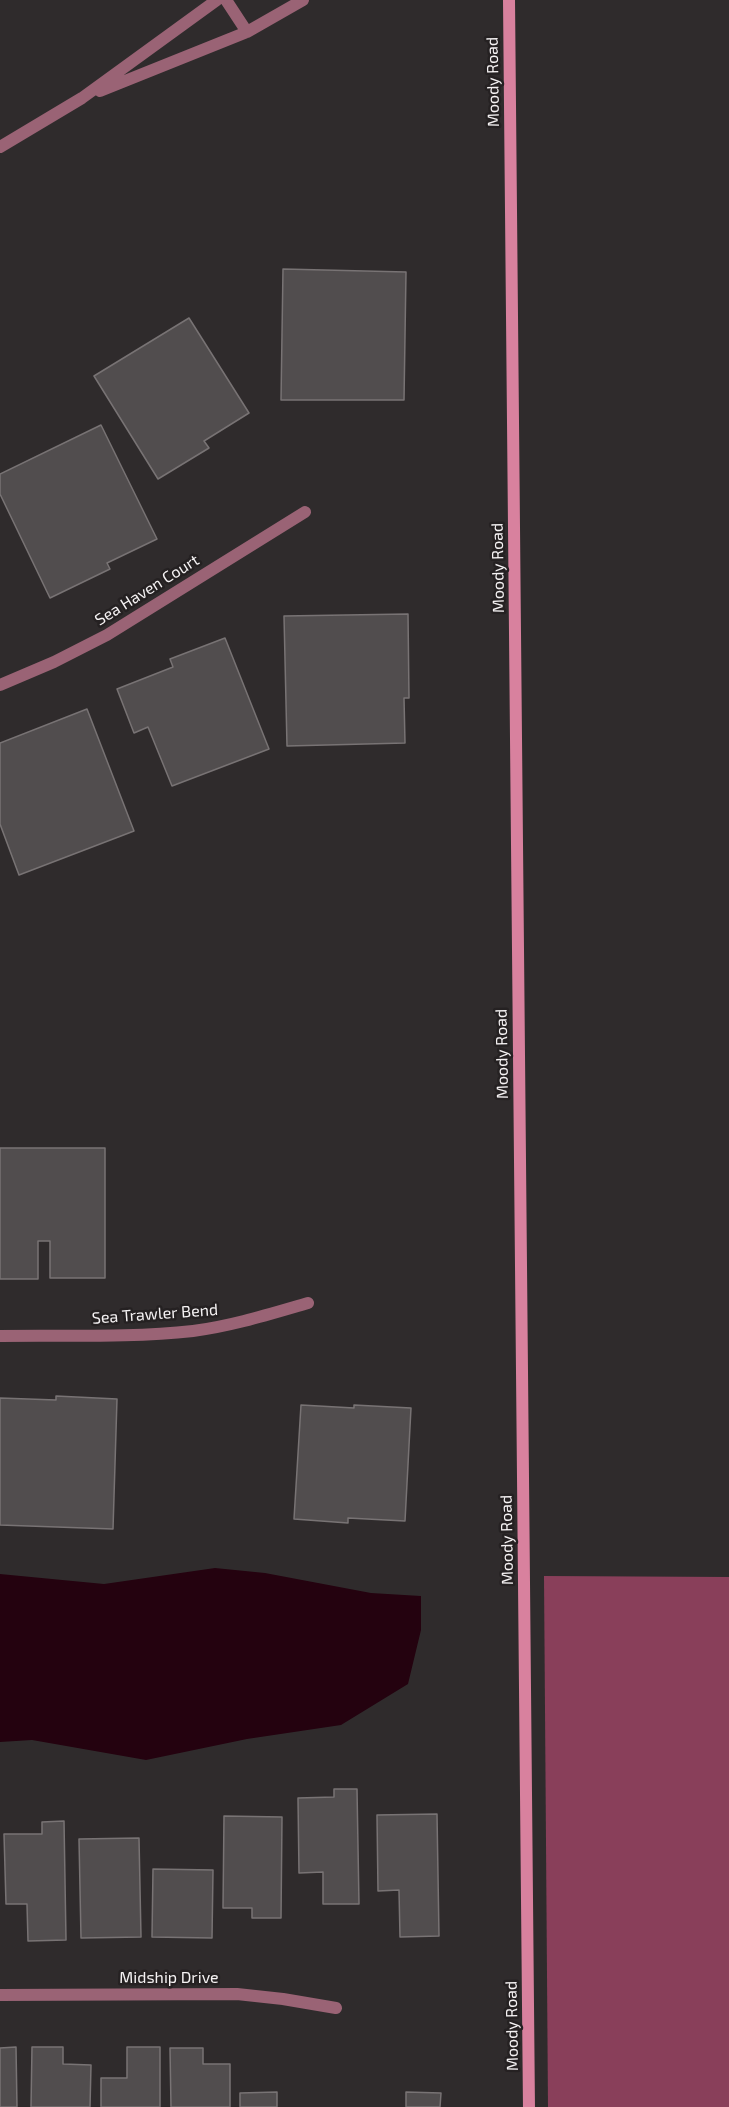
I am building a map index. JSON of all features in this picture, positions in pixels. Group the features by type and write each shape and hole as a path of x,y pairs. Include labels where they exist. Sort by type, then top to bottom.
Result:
{"street":[{"path":"0,147 82,98 217,0"},
{"path":"226,0 247,32"},
{"path":"82,98 247,32 303,0"},
{"name":"Moody Road","path":"509,0 529,2107"},
{"name":"Sea Haven Court","path":"0,685 54,662 107,635 305,512"},
{"name":"Sea Trawler Bend","path":"0,1336 157,1334 192,1331 225,1326 308,1303"},
{"name":"Midship Drive","path":"0,1995 237,1994 336,2008"}],"shaded area":[{"path":"215,1568 265,1573 371,1593 421,1596 421,1630 408,1684 341,1725 247,1739 146,1760 32,1740 0,1742 0,1574 104,1584"},
{"path":"544,1576 729,1577 729,2107 548,2107"}],"building":[{"path":"283,269 406,272 404,400 281,400"},
{"path":"189,318 249,413 204,441 209,448 158,479 94,376"},
{"path":"101,425 157,539 107,563 110,569 50,598 0,494 0,474"},
{"path":"408,614 409,698 404,698 405,743 287,746 284,616"},
{"path":"225,638 269,749 172,786 148,727 134,733 117,689 173,667 170,659"},
{"path":"87,709 134,831 19,875 0,824 0,743"},
{"path":"0,1148 105,1148 105,1278 50,1278 50,1241 38,1241 38,1279 0,1279"},
{"path":"56,1396 117,1399 113,1529 0,1525 0,1398 56,1400"},
{"path":"301,1405 411,1408 405,1521 348,1518 348,1523 294,1519"},
{"path":"334,1789 357,1789 359,1904 323,1904 323,1872 299,1873 298,1798 334,1797"},
{"path":"437,1814 439,1936 400,1937 399,1890 378,1891 377,1815"},
{"path":"224,1816 282,1817 281,1918 252,1918 252,1908 223,1908"},
{"path":"64,1821 66,1940 28,1941 27,1904 6,1904 4,1834 42,1834 42,1822"},
{"path":"139,1838 141,1937 81,1938 79,1839"},
{"path":"153,1869 213,1870 212,1938 152,1937"},
{"path":"16,2047 17,2107 0,2107 0,2048"},
{"path":"32,2047 63,2047 63,2064 91,2065 90,2107 31,2107"},
{"path":"127,2047 160,2047 160,2107 101,2107 101,2078 127,2078"},
{"path":"170,2048 203,2048 203,2064 230,2064 230,2107 171,2107"},
{"path":"277,2092 277,2107 240,2107 240,2093"},
{"path":"406,2092 441,2093 440,2107 406,2107"}]}
